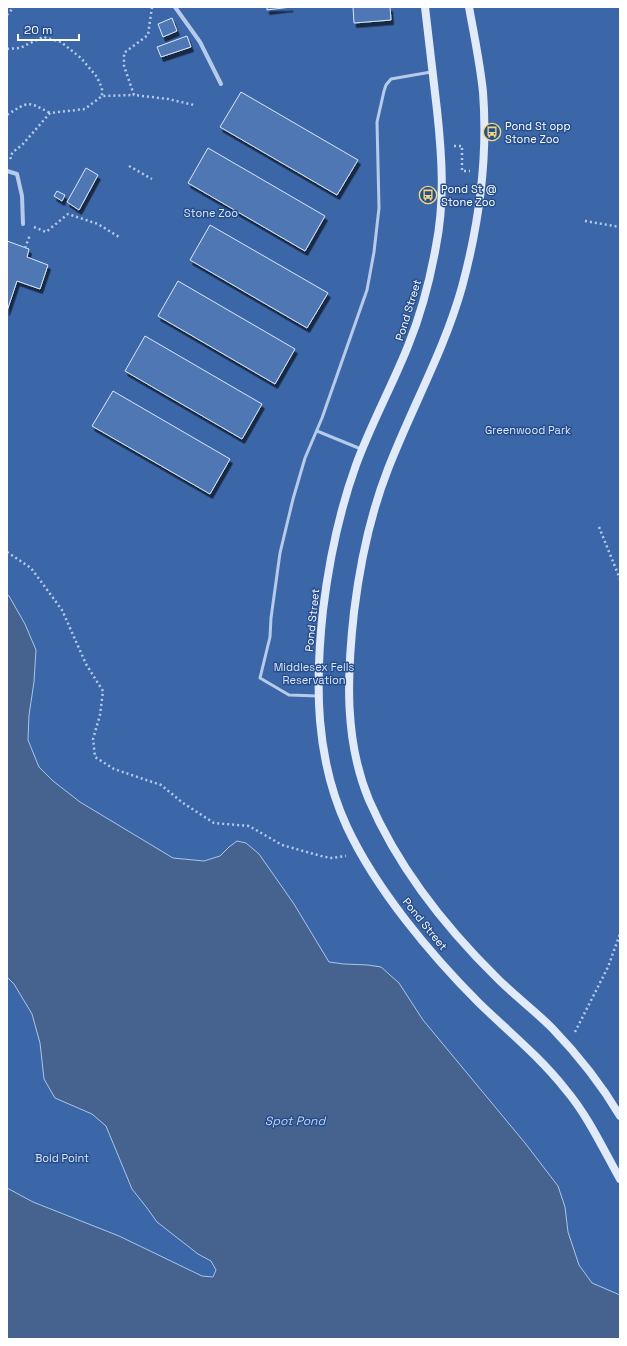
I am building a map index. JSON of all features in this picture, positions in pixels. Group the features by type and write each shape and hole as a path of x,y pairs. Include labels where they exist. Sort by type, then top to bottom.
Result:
{"main road":[{"name":"Pond Street","path":"425,7 441,147 442,200 437,244 424,302 413,335 362,449 348,489 331,556 326,585 319,649 318,696 321,733 330,780 345,822 361,853 395,904 451,974 480,1004 530,1050 569,1093 620,1179"},
{"name":"Pond Street","path":"469,7 481,73 484,114 483,171 477,222 462,287 451,322 432,370 394,452 381,489 359,575 352,631 349,681 350,716 355,756 365,789 385,833 405,866 435,908 498,980 551,1027 568,1045 604,1091 620,1116"}],"street":[{"path":"175,7 200,42 221,84"},
{"path":"7,171 17,174 22,196 23,224"}],"lane":[{"path":"318,696 289,695 260,678 270,637 279,560 284,532 305,458 317,431 367,290 374,252 379,208 377,122 384,91 386,85 391,79 433,72"},
{"path":"317,431 362,449"}],"path":[{"path":"7,15 14,7"},
{"path":"134,94 124,66 124,53 148,35 152,7"},
{"path":"7,49 20,48 43,37 61,42 80,58 97,77 102,88 102,96"},
{"path":"7,115 24,105 32,104 50,113 85,109 102,96 134,94 168,99 194,105"},
{"path":"17,174 10,158 13,152 23,144 50,113"},
{"path":"453,146 462,146 462,171 470,171"},
{"path":"129,166 152,179"},
{"path":"23,224 46,232 68,214 98,224 119,237"},
{"path":"585,221 620,227"},
{"path":"25,248 32,227"},
{"path":"599,527 620,579"},
{"path":"7,552 31,568 62,610 86,664 103,691 100,715 93,739 95,757 114,769 161,785 184,803 214,823 249,826 282,845 321,856 331,858 361,853"},
{"path":"568,1045 608,967 620,934"}],"green space":[{"name":"Middlesex Fells Reservation","path":"7,7 620,7 620,1339 7,1339"}],"water":[{"name":"Spot Pond","path":"7,594 25,624 36,650 34,682 29,715 28,740 39,767 53,781 80,802 173,858 204,861 220,856 237,841 246,843 259,854 294,904 329,962 381,967 399,983 423,1020 525,1143 558,1186 565,1207 568,1232 579,1265 592,1283 620,1295 620,1339 7,1339 7,1188 33,1202 119,1236 202,1276 213,1277 216,1270 211,1261 198,1254 157,1222 132,1189 106,1126 92,1114 55,1098 44,1079 40,1043 32,1014 14,984 7,977"}],"building":[{"path":"267,7 291,7 267,10"},
{"path":"353,7 390,7 391,20 354,23"},
{"path":"172,18 177,31 163,37 158,24"},
{"path":"187,36 191,47 161,57 157,47"},
{"path":"241,92 358,160 337,195 220,127"},
{"path":"208,148 325,216 305,251 188,183"},
{"path":"86,168 98,175 79,210 67,202"},
{"path":"57,191 65,195 62,201 54,196"},
{"path":"210,225 328,293 307,328 190,260"},
{"path":"7,241 29,249 27,257 48,265 40,289 17,281 7,311"},
{"path":"178,281 295,349 275,384 158,316"},
{"path":"145,336 262,404 242,439 125,371"},
{"path":"113,391 230,459 210,494 92,426"}],"place":[{"name":"Pond St opp Stone Zoo","path":"492,132"},
{"name":"Pond St @ Stone Zoo","path":"428,195"}],"park label":[{"name":"Stone Zoo","path":"211,213"},
{"name":"Greenwood Park","path":"528,430"},
{"name":"Bold Point","path":"62,1158"}]}
